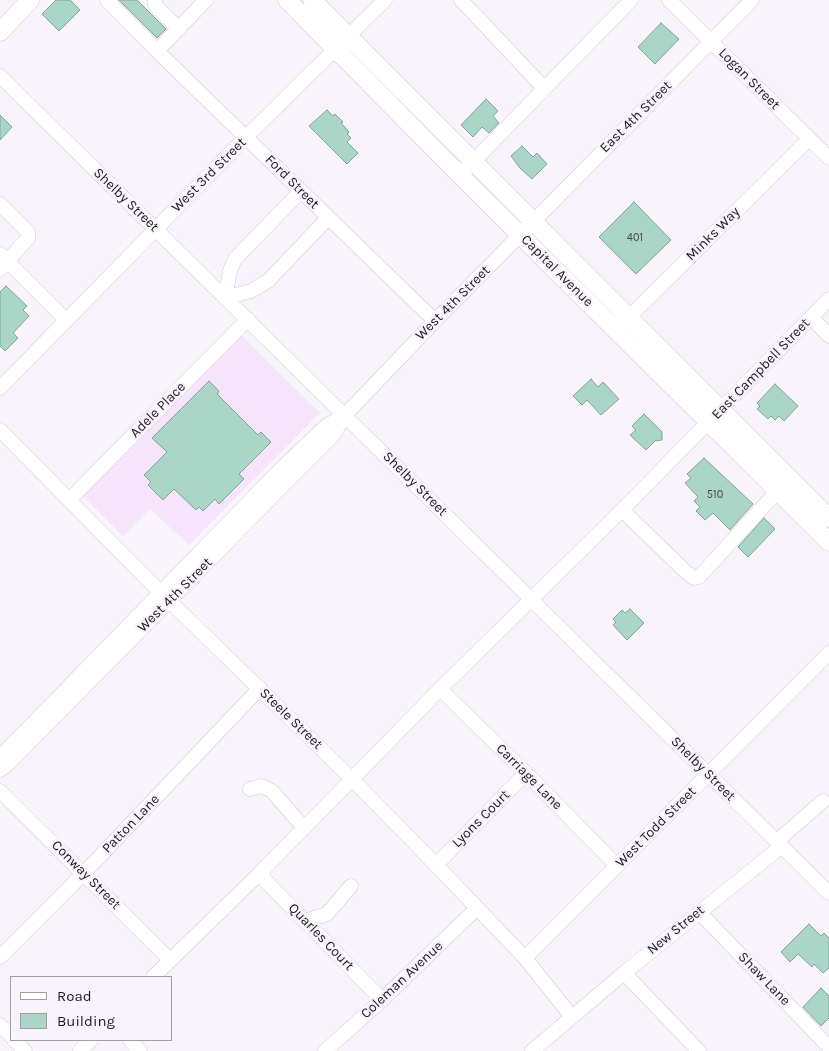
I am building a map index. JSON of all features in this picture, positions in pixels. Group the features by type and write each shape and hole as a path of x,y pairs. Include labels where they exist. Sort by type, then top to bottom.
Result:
{"main road":[{"path":"0,32 30,0"},
{"name":"Capital Avenue","path":"287,0 521,235 622,324 715,416 783,484 829,542"},
{"name":"Capital Avenue","path":"312,0 533,221 622,324"},
{"name":"Capital Avenue","path":"783,484 829,518"}],"street":[{"name":"Ford Street","path":"107,0 157,52 435,321"},
{"path":"155,0 155,5 179,29"},
{"path":"157,52 206,0"},
{"name":"West 3rd Street","path":"0,388 246,137 385,0"},
{"path":"461,0 544,88"},
{"path":"460,175 631,0"},
{"name":"Logan Street","path":"669,0 829,158"},
{"name":"East 4th Street","path":"521,235 752,0"},
{"name":"Shelby Street","path":"0,76 829,893"},
{"name":"Minks Way","path":"622,324 809,138"},
{"path":"301,191 235,259 230,271 225,298 251,291 268,281 328,218"},
{"path":"0,204 28,232 28,238 2,262 66,320"},
{"name":"West 4th Street","path":"0,757 334,434 345,415 521,235"},
{"name":"East Campbell Street","path":"154,976 259,874 351,778 622,510 829,299"},
{"path":"811,317 829,336"},
{"name":"Adele Place","path":"69,500 248,319"},
{"name":"Steele Street","path":"0,430 166,597 351,778 436,865 525,958 572,1017"},
{"path":"622,510 694,578 699,577 783,484"},
{"name":"West 4th Street","path":"0,770 8,764 166,597"},
{"name":"West Todd Street","path":"525,958 829,653"},
{"name":"Patton Lane","path":"0,957 84,873 260,688"},
{"name":"Carriage Lane","path":"440,689 617,866"},
{"name":"Lyons Court","path":"436,865 526,773"},
{"path":"250,789 261,786 272,791 304,828"},
{"name":"Conway Street","path":"0,791 170,960"},
{"name":"New Street","path":"532,1051 779,844 823,801"},
{"name":"Quarles Court","path":"259,874 382,1000"},
{"path":"305,921 327,914 351,886"},
{"name":"Coleman Avenue","path":"325,1051 382,1000 477,908"},
{"name":"Shaw Lane","path":"699,912 829,1047"},
{"path":"624,973 699,1051"},
{"path":"0,1024 10,1035"},
{"path":"15,1041 25,1051"},
{"path":"80,1051 90,1041"},
{"path":"131,1041 140,1051"},
{"path":"825,1051 829,1047"}],"shaded area":[{"path":"239,333 320,413 189,545 150,509 123,536 80,493"}],"building":[{"path":"56,0 70,0 80,10 59,31 42,14"},
{"path":"119,0 137,0 166,29 157,38"},
{"path":"661,23 679,39 655,64 638,47"},
{"path":"486,99 498,111 493,116 499,123 489,133 482,127 473,137 461,125"},
{"path":"327,110 333,116 335,114 343,122 341,123 349,132 347,134 351,138 347,142 358,153 347,164 309,126"},
{"path":"0,115 12,127 0,140"},
{"path":"522,146 533,157 537,153 547,164 532,179 511,156"},
{"path":"634,202 671,240 636,274 599,237"},
{"path":"6,286 27,306 23,310 29,316 13,333 18,338 5,351 0,346 0,292"},
{"path":"591,379 598,387 603,382 619,399 601,415 587,400 582,405 573,396"},
{"path":"209,381 219,391 217,394 258,435 261,432 271,442 239,474 244,479 219,504 215,499 203,511 199,507 196,510 174,489 163,500 148,485 151,482 144,475 167,452 152,438"},
{"path":"775,384 798,406 784,421 779,416 775,420 771,416 768,419 757,409 760,406 757,403"},
{"path":"644,414 662,432 662,440 655,441 646,450 630,435 636,430 632,426"},
{"path":"704,458 753,504 730,530 713,513 705,520 696,511 700,507 694,501 698,497 685,483 691,478 687,474"},
{"path":"764,518 775,529 748,557 738,547"},
{"path":"630,609 644,623 627,640 613,625 616,622 613,619 622,610 625,613"},
{"path":"809,924 821,936 824,933 829,938 829,968 823,973 814,964 812,967 798,954 790,962 781,952"},
{"path":"821,988 829,996 829,1018 821,1026 803,1007"}]}
